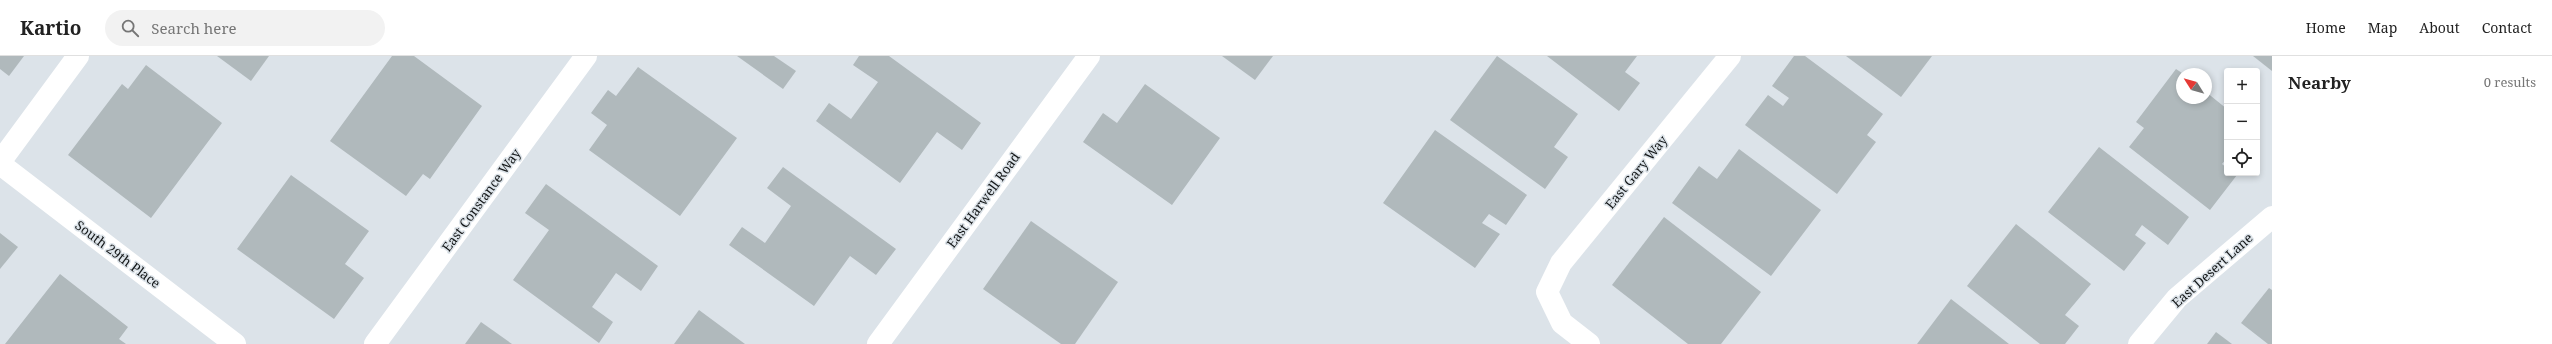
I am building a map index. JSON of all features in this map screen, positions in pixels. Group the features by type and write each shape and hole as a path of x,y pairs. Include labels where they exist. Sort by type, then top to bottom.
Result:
{"street":[{"path":"0,163 78,56"},
{"name":"East Constance Way","path":"375,344 586,56"},
{"name":"East Harwell Road","path":"878,344 1089,56"},
{"name":"East Gary Way","path":"1589,344 1562,323 1547,292 1561,263 1730,56"},
{"name":"South 29th Place","path":"0,163 235,344"},
{"name":"East Desert Lane","path":"2140,344 2177,298 2272,217"}],"building":[{"path":"0,56 24,56 9,76 0,69"},
{"path":"217,56 269,56 251,81"},
{"path":"392,56 414,56 482,106 430,179 423,174 406,196 330,141"},
{"path":"737,56 774,56 796,71 783,89"},
{"path":"859,56 889,56 981,123 962,150 937,132 900,183 816,121 829,103 851,119 878,82 853,65"},
{"path":"1222,56 1273,56 1255,80"},
{"path":"1497,56 1578,114 1554,147 1568,157 1545,189 1450,120"},
{"path":"1547,56 1637,56 1625,72 1640,83 1619,111"},
{"path":"1794,56 1805,56 1883,114 1867,135 1876,142 1837,194 1745,125 1768,95 1783,106 1789,98 1772,86"},
{"path":"1846,56 1932,56 1901,97"},
{"path":"2253,56 2272,56 2272,71"},
{"path":"146,65 222,123 151,218 68,155 122,84 128,89"},
{"path":"638,67 737,138 680,216 589,150 607,125 591,113 608,90 616,96"},
{"path":"2176,69 2176,104 2212,104 2212,97 2224,107 2224,162 2222,164 2224,166 2224,176 2236,176 2210,210 2129,147 2144,128 2136,122"},
{"path":"1145,84 1220,138 1172,205 1083,142 1103,113 1117,123"},
{"path":"1435,130 1527,195 1506,225 1489,214 1482,223 1500,234 1475,268 1383,203"},
{"path":"2099,147 2189,217 2168,245 2142,225 2135,235 2146,243 2124,271 2048,212"},
{"path":"1739,149 1821,210 1771,276 1672,203 1699,166 1717,179"},
{"path":"783,167 896,249 876,275 850,256 814,306 729,245 742,227 765,243 791,206 767,188"},
{"path":"291,175 369,231 345,264 364,278 334,319 237,249"},
{"path":"546,184 658,266 641,291 616,273 592,307 613,322 599,343 513,280 549,230 525,213"},
{"path":"1664,217 1761,292 1721,344 1688,344 1612,285"},
{"path":"1031,221 1118,282 1075,344 1061,344 983,289"},
{"path":"2016,224 2091,284 2065,315 2079,326 2065,344 2040,344 1967,286"},
{"path":"0,233 18,247 0,269"},
{"path":"60,274 128,327 119,339 126,344 5,344"},
{"path":"2269,288 2272,290 2272,344 2268,344 2241,323"},
{"path":"1951,299 2009,344 1917,344"},
{"path":"699,310 745,344 674,344"},
{"path":"481,322 512,344 465,344"},
{"path":"2216,332 2232,344 2207,344"}]}
